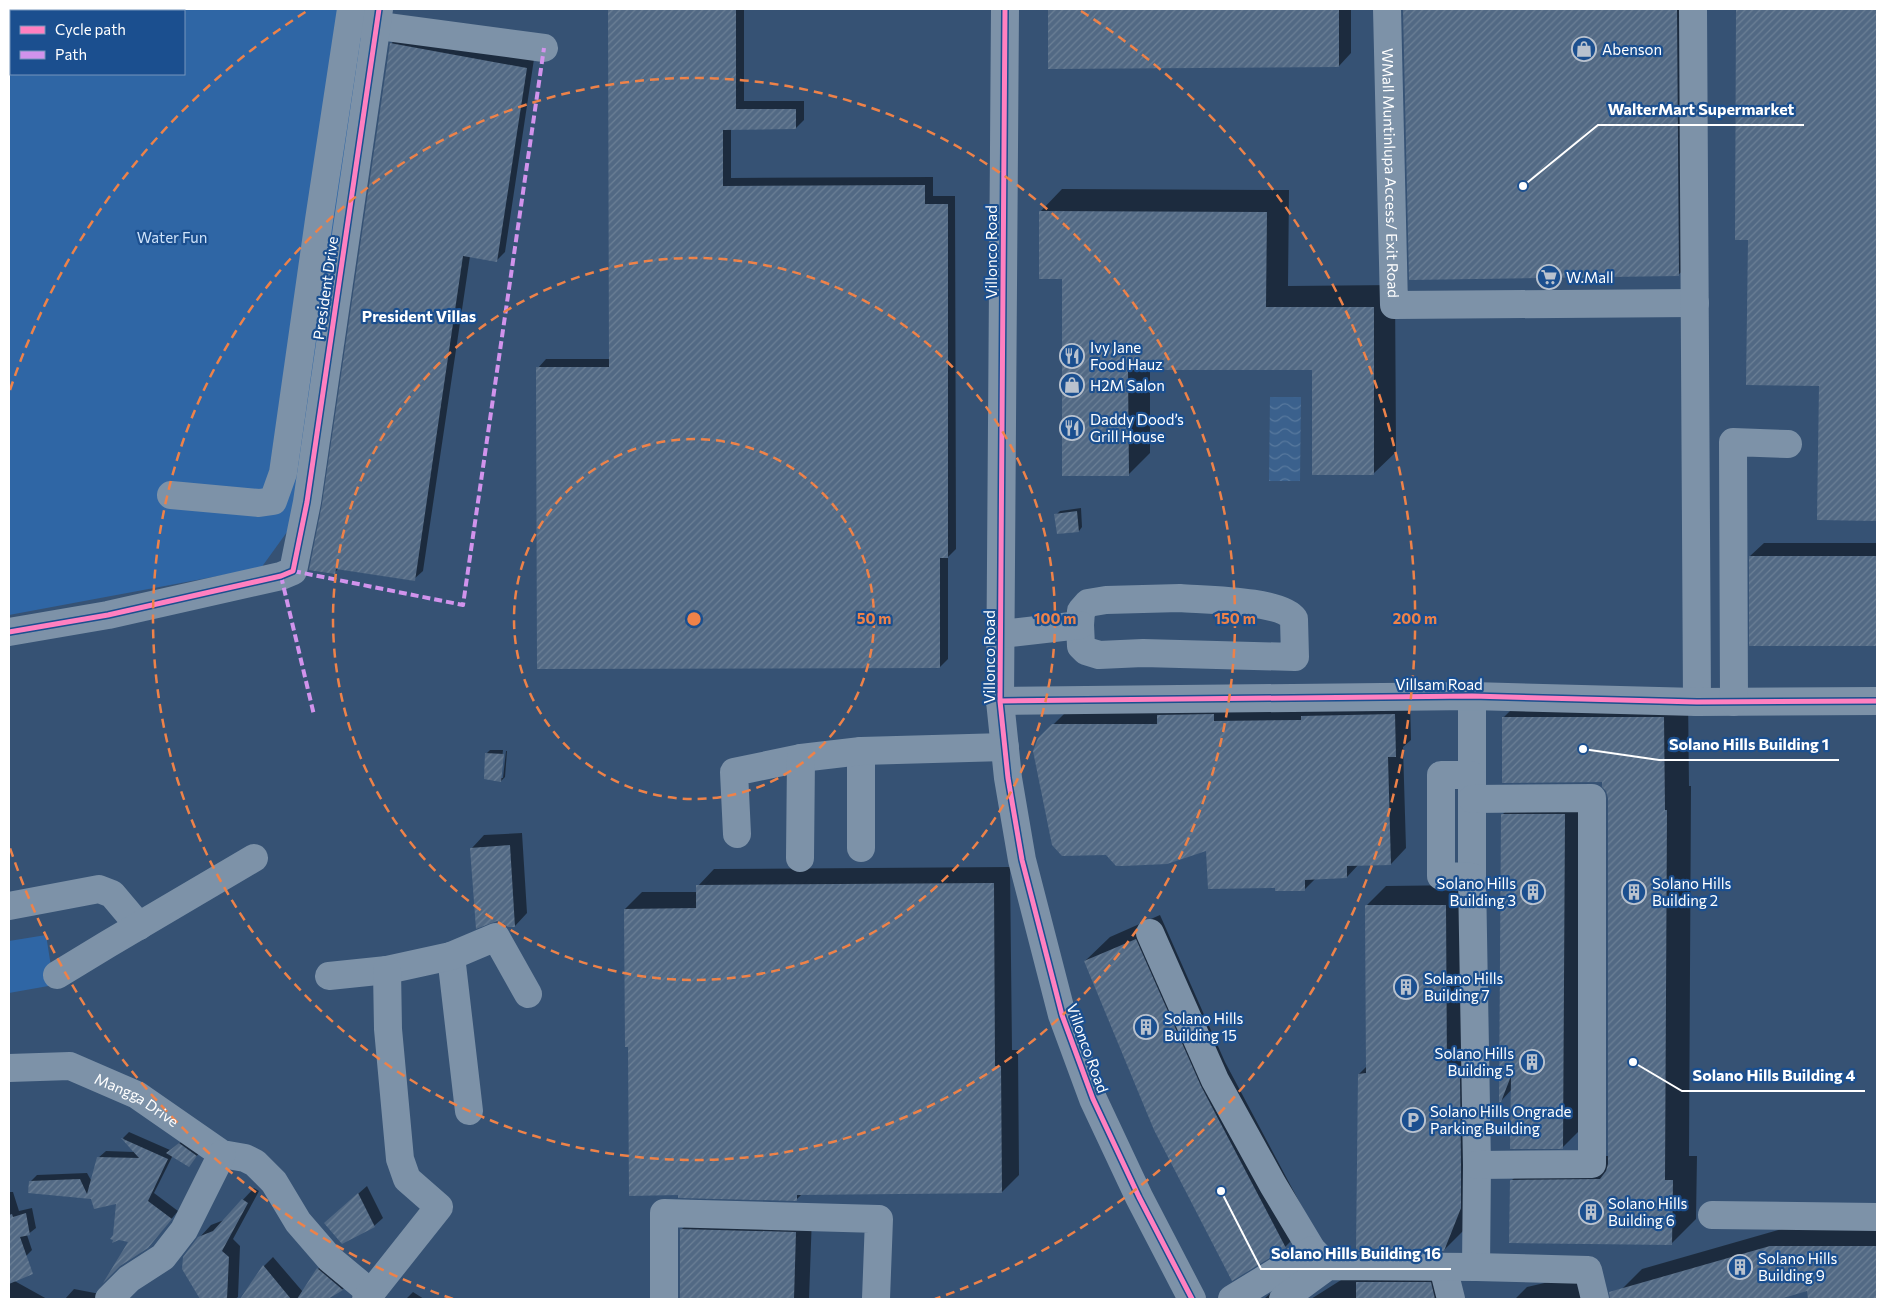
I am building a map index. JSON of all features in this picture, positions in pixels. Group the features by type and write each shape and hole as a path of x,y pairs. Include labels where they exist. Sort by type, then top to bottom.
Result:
{"street":[{"name":"Villonco Road","path":"1005,9 1000,701 1008,778 1022,860 1062,1015 1093,1099 1139,1197 1192,1299"},
{"name":"WMall Muntinlupa Access/ Exit Road","path":"1387,9 1394,305 1695,303"},
{"path":"1693,9 1698,702"},
{"path":"171,495 259,503 273,501 283,473 318,220 350,15 378,17 544,48"},
{"name":"President Drive","path":"9,632 108,615 281,576 293,571 306,502 378,17"},
{"path":"340,84 367,88"},
{"path":"1734,702 1733,442 1788,444"},
{"path":"1180,598 1267,606 1284,610 1293,616 1295,657 1143,653 1094,654 1086,651 1081,646 1080,625 1083,607 1090,602 1106,600 1180,598"},
{"path":"1001,634 1080,625"},
{"path":"1472,696 1472,877 1477,1165 1476,1267"},
{"name":"Villsam Road","path":"1000,701 1472,696 1698,702 1877,701"},
{"path":"736,834 734,772 801,758 861,751 1005,747"},
{"path":"861,751 861,848"},
{"path":"800,858 801,758"},
{"path":"1472,877 1441,876 1441,775 1472,787 1592,798 1592,1164 1477,1165"},
{"path":"57,975 254,858"},
{"path":"9,906 99,889 112,894 139,926"},
{"path":"1150,933 1215,1080 1273,1185 1320,1258"},
{"path":"329,976 387,970 451,956 496,937 528,994"},
{"path":"451,956 469,1111"},
{"path":"369,1296 439,1207 407,1179 400,1159 388,1029 387,970"},
{"name":"Mangga Drive","path":"9,1068 70,1066 137,1095 222,1154 245,1158 255,1163 274,1182 298,1222 330,1258 369,1296"},
{"path":"109,1299 130,1279 163,1257 184,1230 222,1154"},
{"path":"664,1299 664,1213 878,1219 876,1299"},
{"path":"1712,1215 1877,1218"},
{"path":"1282,1299 1320,1258"},
{"path":"1236,1298 1320,1258 1443,1267 1588,1270 1595,1299"},
{"path":"1443,1267 1451,1299"}],"green space":[{"name":"Water Fun","path":"9,9 369,9 298,501 287,532 261,568 9,615"},
{"path":"46,935 54,985 9,993 9,941"}],"water":[{"path":"1270,397 1301,397 1300,481 1269,481"}],"building":[{"path":"608,9 736,9 736,109 796,109 796,129 723,130 723,186 925,185 925,204 948,204 948,558 940,558 940,668 537,669 536,367 609,367"},
{"path":"1048,9 1339,9 1339,67 1048,69"},
{"path":"1403,9 1677,9 1679,276 1409,280"},
{"path":"1736,9 1877,9 1877,521 1817,520 1819,386 1746,385 1748,240 1735,240"},
{"path":"390,43 527,68 497,262 463,256 415,581 336,569 335,574 309,570 322,504"},
{"path":"1039,211 1267,212 1266,307 1374,307 1374,475 1312,475 1312,370 1128,370 1129,476 1062,476 1062,279 1039,279"},
{"path":"1077,511 1079,532 1057,534 1054,514"},
{"path":"1749,556 1877,556 1877,646 1749,646"},
{"path":"1214,714 1214,721 1301,720 1301,716 1395,714 1396,757 1388,757 1391,865 1347,866 1347,878 1305,880 1305,891 1275,891 1275,888 1208,889 1206,851 1167,864 1116,866 1106,855 1062,856 1052,845 1033,751 1038,738 1052,724 1157,724 1157,715"},
{"path":"1502,717 1664,717 1665,810 1667,810 1665,1180 1673,1180 1672,1245 1509,1243 1510,1180 1600,1179 1606,1171 1608,1164 1608,798 1606,791 1602,787 1602,782 1502,783"},
{"path":"485,753 504,754 501,782 484,779"},
{"path":"1501,814 1565,814 1563,1149 1510,1149 1511,1076 1501,1102 1499,1102"},
{"path":"510,845 515,927 508,927 497,921 476,929 470,848"},
{"path":"994,883 995,1066 1001,1066 1002,1193 797,1195 797,1201 678,1198 678,1195 629,1196 628,1047 625,1047 624,909 696,908 696,885"},
{"path":"1365,905 1446,905 1447,1073 1460,1075 1461,1208 1444,1251 1356,1251 1358,1074 1366,1073"},
{"path":"1136,939 1201,1086 1286,1248 1232,1281 1154,1130 1084,961"},
{"path":"121,1138 168,1159 148,1201 172,1219 148,1248 120,1266 103,1283 128,1242 119,1240 112,1243 113,1240 110,1239 113,1235 116,1204 94,1209 91,1199 28,1193 29,1181 80,1179 87,1194 97,1157 139,1158"},
{"path":"179,1143 197,1156 189,1167 166,1153"},
{"path":"358,1193 375,1227 342,1244 324,1223"},
{"path":"242,1199 248,1203 222,1251 229,1257 227,1299 200,1299 182,1269 183,1257 198,1237 213,1231"},
{"path":"26,1213 30,1235 20,1237 33,1274 9,1284 9,1215 12,1214 13,1217"},
{"path":"680,1229 796,1232 794,1299 680,1299"},
{"path":"1770,1246 1877,1246 1877,1299 1808,1299 1807,1291 1780,1299 1610,1299 1609,1292"},
{"path":"263,1265 291,1299 240,1299"},
{"path":"317,1268 343,1290 328,1299 297,1299"},
{"path":"1356,1282 1431,1282 1435,1299 1356,1299"}],"marked path":[{"path":"293,571 463,605 544,48"},
{"path":"281,576 314,715"}],"cycle path":[{"path":"9,632 108,615 281,576 293,571 307,502 379,9"},
{"path":"1005,9 1000,701 1008,778 1022,860 1062,1015 1093,1099 1139,1197 1192,1299"},
{"path":"1000,701 1472,696 1697,702 1877,701"}],"place":[{"name":"Abenson","path":"1584,49"},
{"name":"WalterMart Supermarket","path":"1523,186"},
{"name":"W.Mall","path":"1549,277"},
{"name":"Ivy Jane Food Hauz","path":"1072,356"},
{"name":"H2M Salon","path":"1072,385"},
{"name":"Daddy Dood’s Grill House","path":"1072,428"},
{"name":"Solano Hills Building 1","path":"1583,749"},
{"name":"Solano Hills Building 3","path":"1533,892"},
{"name":"Solano Hills Building 2","path":"1634,892"},
{"name":"Solano Hills Building 7","path":"1406,987"},
{"name":"Solano Hills Building 15","path":"1146,1027"},
{"name":"Solano Hills Building 5","path":"1532,1062"},
{"name":"Solano Hills Building 4","path":"1633,1062"},
{"name":"Solano Hills Ongrade Parking Building","path":"1413,1120"},
{"name":"Solano Hills Building 16","path":"1221,1191"},
{"name":"Solano Hills Building 6","path":"1591,1212"},
{"name":"Solano Hills Building 9","path":"1740,1267"}],"district":[{"name":"President Villas","path":"419,315"}]}
